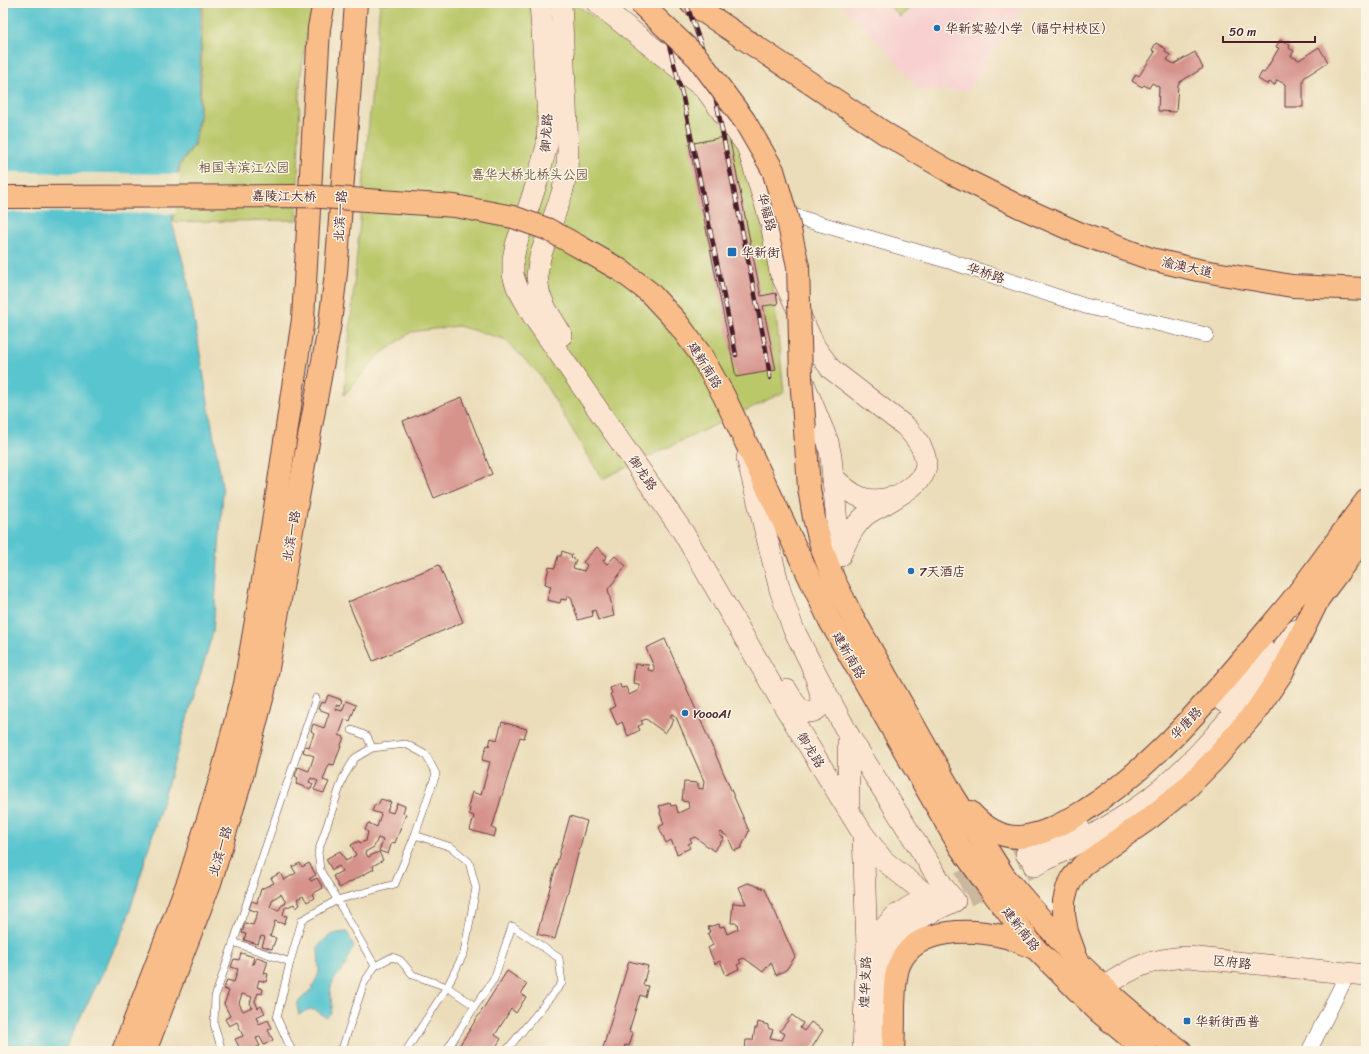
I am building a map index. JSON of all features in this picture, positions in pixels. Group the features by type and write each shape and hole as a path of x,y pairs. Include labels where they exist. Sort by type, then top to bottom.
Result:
{"main road":[{"name":"北滨一路","path":"123,1051 190,877 222,774 245,684 273,522 303,319 319,28 324,3"},
{"name":"北滨一路","path":"145,1051 210,883 240,784 264,691 330,323 336,273 356,3"},
{"name":"御龙路","path":"540,3 548,118 547,145 513,259 514,275 517,287 533,316 683,532 784,706 863,834 883,860 950,895"},
{"name":"御龙路","path":"561,3 568,148 567,172 562,193 540,257 537,275 539,293 555,325 695,524 793,700 800,709 806,712 817,710 821,703 821,696 811,664"},
{"name":"华福路","path":"597,3 706,90 747,146 771,223 780,272 815,347 831,369 905,426 914,435 920,445 925,457 925,470 920,480 901,495 867,515 858,524 850,536 840,556"},
{"path":"640,3 698,58 744,120 772,170 788,221 798,266 801,377 813,427"},
{"name":"渝澳大道","path":"691,3 886,134 952,173 1018,206 1082,234 1151,258 1198,270 1292,286 1366,289"},
{"path":"319,28 330,20 339,19 347,22 354,33"},
{"name":"嘉陵江大桥","path":"3,197 307,196 455,206 513,217 548,229 580,247"},
{"name":"建新南路","path":"580,247 620,270 648,292 676,321 701,355 724,396 830,621 960,846 987,885 1035,948 1098,1011 1146,1051"},
{"name":"建新南路","path":"813,427 828,442 834,478 840,556 851,614"},
{"name":"建新南路","path":"813,427 809,488 814,518 822,549 834,580 851,614 953,795 1004,876 1081,965 1152,1030 1181,1051"},
{"path":"742,436 780,590 793,628 848,734 950,895"},
{"name":"华福路","path":"834,478 847,491 864,499 885,499 901,495"},
{"name":"华唐路","path":"1081,965 1066,932 1064,915 1064,901 1067,889 1073,876 1083,865 1150,818 1186,788 1215,759 1256,710 1282,673 1310,594 1366,501"},
{"name":"华唐路","path":"953,795 979,822 990,830 1000,834 1018,837 1039,833 1058,826 1078,815 1122,785 1180,730 1366,535"},
{"path":"1030,860 1130,795 1165,767 1191,740 1230,695 1254,662 1310,594"},
{"path":"848,734 849,810"},
{"path":"863,834 866,946"},
{"name":"煌华支路","path":"880,1051 882,976 884,960 889,946 901,932 950,895"},
{"name":"煌华支路","path":"863,1051 866,946 895,916 950,895"},
{"path":"893,1051 895,979 900,963 907,952 919,942 934,935 952,932 966,932 1007,938 1035,948"},
{"name":"区府路","path":"1104,987 1122,974 1138,966 1171,958 1188,958 1357,974"}],"street":[{"name":"华桥路","path":"766,208 949,261 1085,306 1206,335"},
{"path":"1310,1051 1357,974"}],"lane":[{"path":"222,1051 214,1024 215,998 316,698"},
{"path":"352,730 367,736 372,748"},
{"path":"292,1051 277,1018 290,962 302,920 337,900 395,884 415,835 436,774 426,755 406,744 372,748 355,758 343,778 318,852 320,870 337,900 375,966"},
{"path":"407,1051 446,987 464,953 476,888 469,862 451,847 415,835"},
{"path":"446,1051 494,979 512,926 559,958 562,983 506,1051"},
{"path":"233,942 290,962"},
{"path":"335,1051 342,1049 364,983 375,966 392,957 400,960 413,975 446,987 475,1006"}],"shaded area":[{"name":"华新实验小学（福宁村校区）","path":"839,3 1027,3 967,91 919,90 889,53"}],"green space":[{"name":"相国寺滨江公园","path":"203,3 315,3 308,28 300,82 297,220 173,222 180,165 194,146 200,118"},
{"name":"嘉华大桥北桥头公园","path":"380,3 573,3 699,94 740,146 759,212 772,279 784,392 602,479 539,374 504,339 458,326 411,332 378,356 344,395"},
{"path":"887,3 915,3 900,17"}],"water":[{"path":"3,3 201,3 199,117 193,145 179,165 172,223 187,276 223,492 213,632 125,927 64,1051 3,1051"},
{"path":"347,932 354,947 344,967 332,983 330,991 332,1007 330,1015 326,1018 319,1012 306,1010 299,1015 297,1006 298,1002 312,989 319,973 318,947 331,935"}],"pier":[{"path":"3,172 180,174 175,214 3,212"}],"building":[{"path":"1280,40 1290,45 1289,48 1294,51 1291,56 1299,60 1319,47 1328,62 1305,77 1303,80 1303,107 1285,107 1285,84 1277,80 1275,85 1269,82 1268,85 1258,79 1262,72 1264,73 1279,48 1276,47"},
{"path":"1156,43 1166,49 1165,52 1170,55 1167,60 1174,64 1195,52 1203,68 1180,82 1178,85 1176,112 1158,111 1159,87 1152,83 1149,88 1144,85 1142,87 1132,81 1136,74 1139,76 1155,52 1152,50"},
{"name":"华新街","path":"729,136 761,296 776,293 778,304 763,306 776,370 736,377 689,144"},
{"path":"462,397 492,474 434,498 403,421"},
{"path":"597,547 607,556 603,561 607,564 615,556 626,566 608,589 614,616 598,620 595,610 592,611 593,616 578,620 571,597 567,596 566,600 561,599 560,603 547,600 551,586 545,584 549,567 555,568 558,556 561,556 562,551 572,555 571,558 576,560 573,568 584,571 587,565 583,562"},
{"path":"439,565 463,622 373,661 348,602"},
{"path":"665,639 749,831 741,848 734,851 728,837 721,832 719,835 724,838 714,851 695,837 690,839 692,842 688,844 690,848 677,854 671,840 666,843 659,827 664,824 659,806 670,803 671,806 676,805 678,813 689,808 688,802 682,801 684,782 698,783 698,788 703,789 704,781 676,717 672,714 670,717 674,720 665,733 646,719 641,721 643,724 638,726 640,730 628,736 622,722 617,725 610,709 615,706 610,694 612,693 610,688 620,684 621,688 626,687 629,695 639,690 639,684 633,683 635,664 649,665 648,670 654,671 654,667 646,648"},
{"path":"328,695 342,700 340,706 336,705 335,709 342,711 346,701 356,705 350,721 345,719 339,735 344,737 334,765 329,764 323,780 329,782 324,793 314,790 318,781 311,778 309,782 313,784 311,789 296,784 298,778 295,776 298,767 309,771 314,756 303,752 305,746 309,747 314,733 311,731 313,724 324,728 329,713 318,709 321,702 325,703"},
{"path":"502,722 527,729 524,738 520,737 492,828 496,830 494,837 470,830 474,816 469,814 470,808 468,807 472,792 481,795 490,762 482,760 491,738 497,740"},
{"path":"381,799 391,802 387,811 393,813 397,803 405,806 403,813 406,814 395,843 392,842 388,854 379,851 383,840 378,838 374,847 365,852 368,857 379,852 383,860 373,866 374,869 339,888 333,876 342,871 339,866 332,870 326,859 340,851 346,861 356,855 351,845 359,841 360,843 366,841 368,832 365,830 368,823 377,827 381,814 372,811 375,804 378,805"},
{"path":"570,816 587,821 555,939 537,934"},
{"path":"300,863 302,867 309,863 316,875 309,879 311,881 317,878 323,888 312,894 314,898 307,902 303,896 297,899 300,905 296,908 294,904 285,908 283,915 287,916 284,924 275,921 270,937 276,938 272,949 262,946 265,937 261,936 258,944 244,940 246,934 242,933 245,923 253,925 258,912 249,909 252,901 257,903 261,889 274,883 271,878 280,873 284,880 296,873 292,867","holes":["281,894 286,903 281,906 279,910 270,907 273,899"]},
{"path":"748,883 765,889 795,957 786,970 776,975 771,962 763,972 744,958 739,960 741,963 737,965 739,969 726,975 720,961 715,964 708,948 713,945 708,934 710,932 708,927 719,924 720,927 724,926 727,934 738,929 737,923 731,923 733,903 746,904 739,887"},
{"path":"241,953 254,957 252,964 254,964 257,957 268,961 264,973 268,974 266,982 259,980 257,987 263,989 262,994 258,993 255,1001 258,1008 261,1006 265,1013 256,1017 259,1024 268,1020 272,1028 268,1030 273,1040 264,1045 260,1037 256,1038 260,1046 250,1051 246,1051 244,1047 240,1049 235,1039 243,1036 237,1022 229,1026 225,1019 230,1016 224,1004 229,991 224,989 227,980 234,982 238,969 231,967 234,959 239,960","holes":["242,994 252,997 250,1003 252,1007 243,1011 239,1003"]},
{"path":"629,961 648,966 643,985 648,986 645,997 640,995 629,1031 633,1033 629,1046 625,1045 623,1051 602,1051"},
{"path":"507,971 527,984 521,994 526,997 516,1013 511,1009 495,1035 501,1039 493,1051 456,1051"},
{"path":"792,1015 803,1023 800,1028 804,1031 811,1022 823,1030 810,1051 745,1051 746,1040 753,1040 755,1028 757,1028 758,1022 768,1025 768,1028 773,1030 770,1038 782,1040 785,1034 780,1031"}],"tunnel":[{"path":"959,883 1026,854"},
{"path":"967,896 1034,866"}],"railway":[{"path":"653,3 666,34 683,98 736,355"},
{"path":"686,3 701,44 716,100 766,350 770,378"}],"place":[{"name":"华新实验小学（福宁村校区）","path":"937,28"},
{"name":"华新街","path":"732,252"},
{"name":"7天酒店","path":"911,571"},
{"name":"YoooA!","path":"685,713"},
{"name":"华新街西普","path":"1187,1021"}]}
